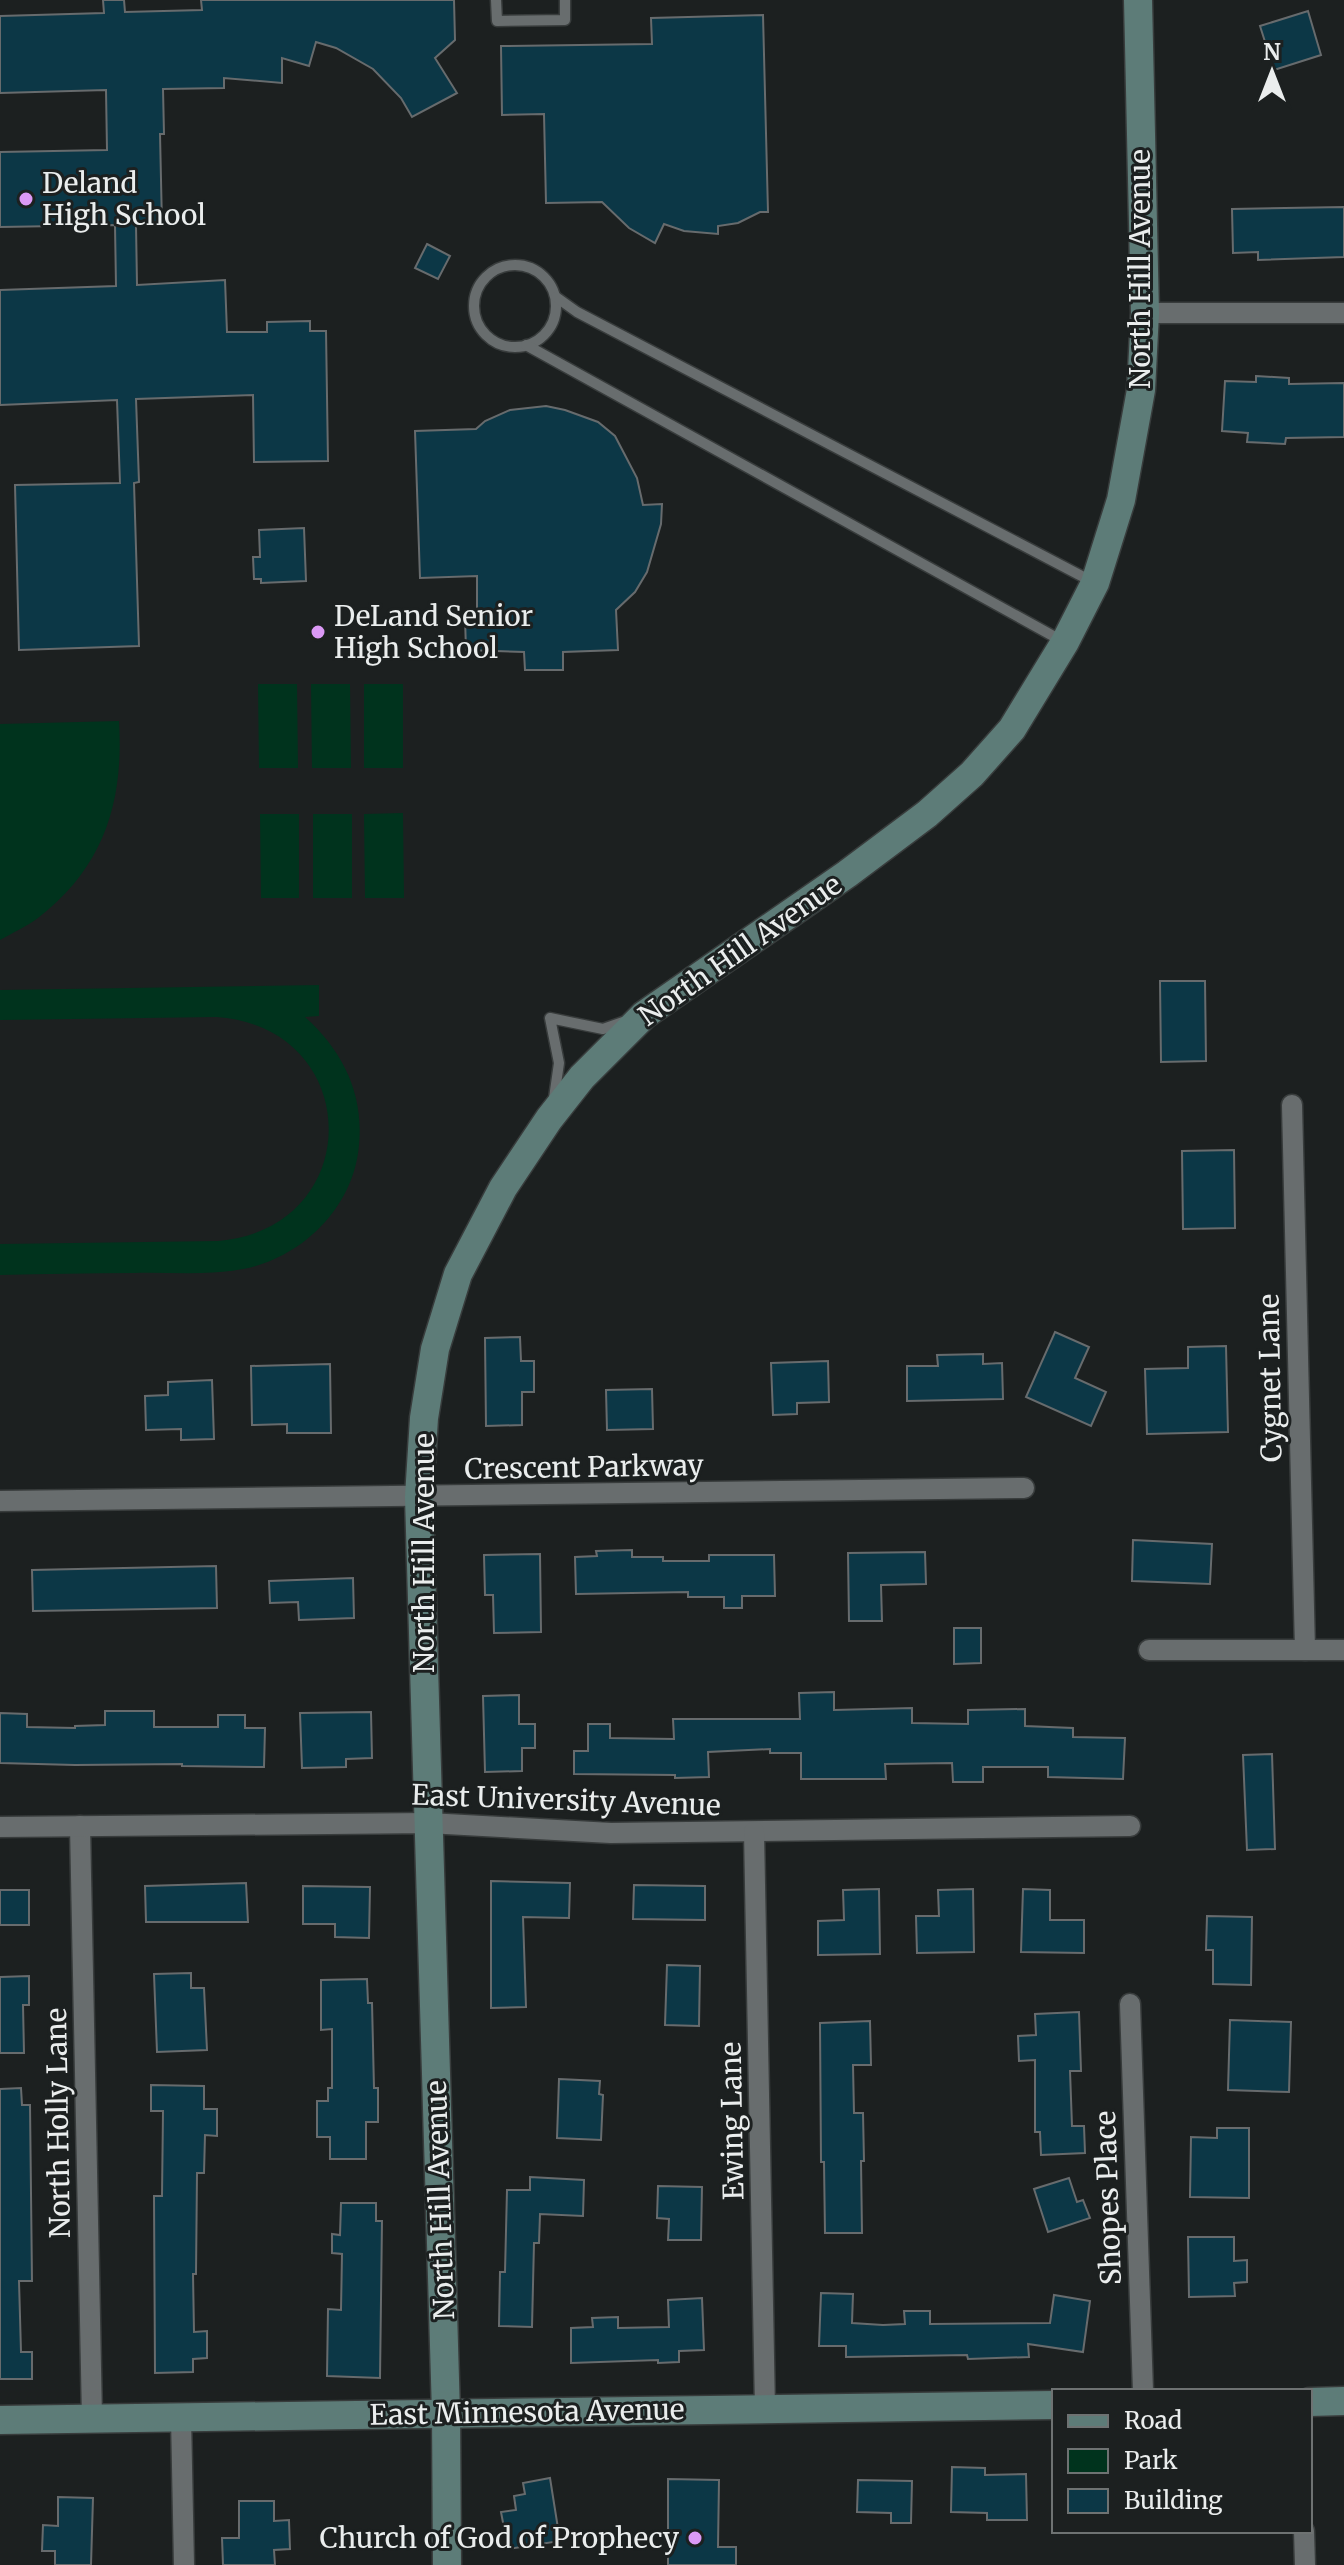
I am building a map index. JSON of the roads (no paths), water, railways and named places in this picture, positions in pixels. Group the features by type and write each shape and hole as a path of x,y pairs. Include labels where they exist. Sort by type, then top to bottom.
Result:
{"street":[{"name":"North Hill Avenue","path":"447,2565 446,2413 419,1497 424,1418 435,1349 458,1274 503,1188 549,1119 582,1077 644,1015 847,874 927,814 972,774 1012,729 1065,642 1095,583 1121,500 1141,390 1145,313 1138,0"},
{"path":"1145,313 1344,313"},
{"name":"Cygnet Lane","path":"1292,1105 1305,1650"},
{"name":"Crescent Parkway","path":"0,1501 1024,1488"},
{"path":"1149,1650 1344,1650"},
{"name":"East University Avenue","path":"0,1827 428,1823 611,1833 1130,1826"},
{"name":"North Holly Lane","path":"80,1826 92,2418"},
{"name":"Ewing Lane","path":"754,1832 765,2409"},
{"name":"Shopes Place","path":"1130,2004 1143,2389"},
{"path":"1312,2402 1344,2401"},
{"name":"East Minnesota Avenue","path":"0,2420 1052,2405"},
{"path":"181,2417 184,2565"},
{"path":"1304,2533 1305,2565"}],"lane":[{"path":"496,0 497,21 565,20 565,0"},
{"path":"518,265 528,266 543,275 556,297 550,327 535,342 526,345 500,344 484,332 474,307 480,285 491,273 499,268 518,265"},
{"path":"556,297 577,312 1095,583"},
{"path":"526,345 1065,642"},
{"path":"549,1119 559,1063 550,1018 603,1029 644,1015"}],"place":[{"name":"Deland High School","path":"26,199"},
{"name":"DeLand Senior High School","path":"318,632"},
{"name":"Church of God of Prophecy","path":"695,2538"}]}
